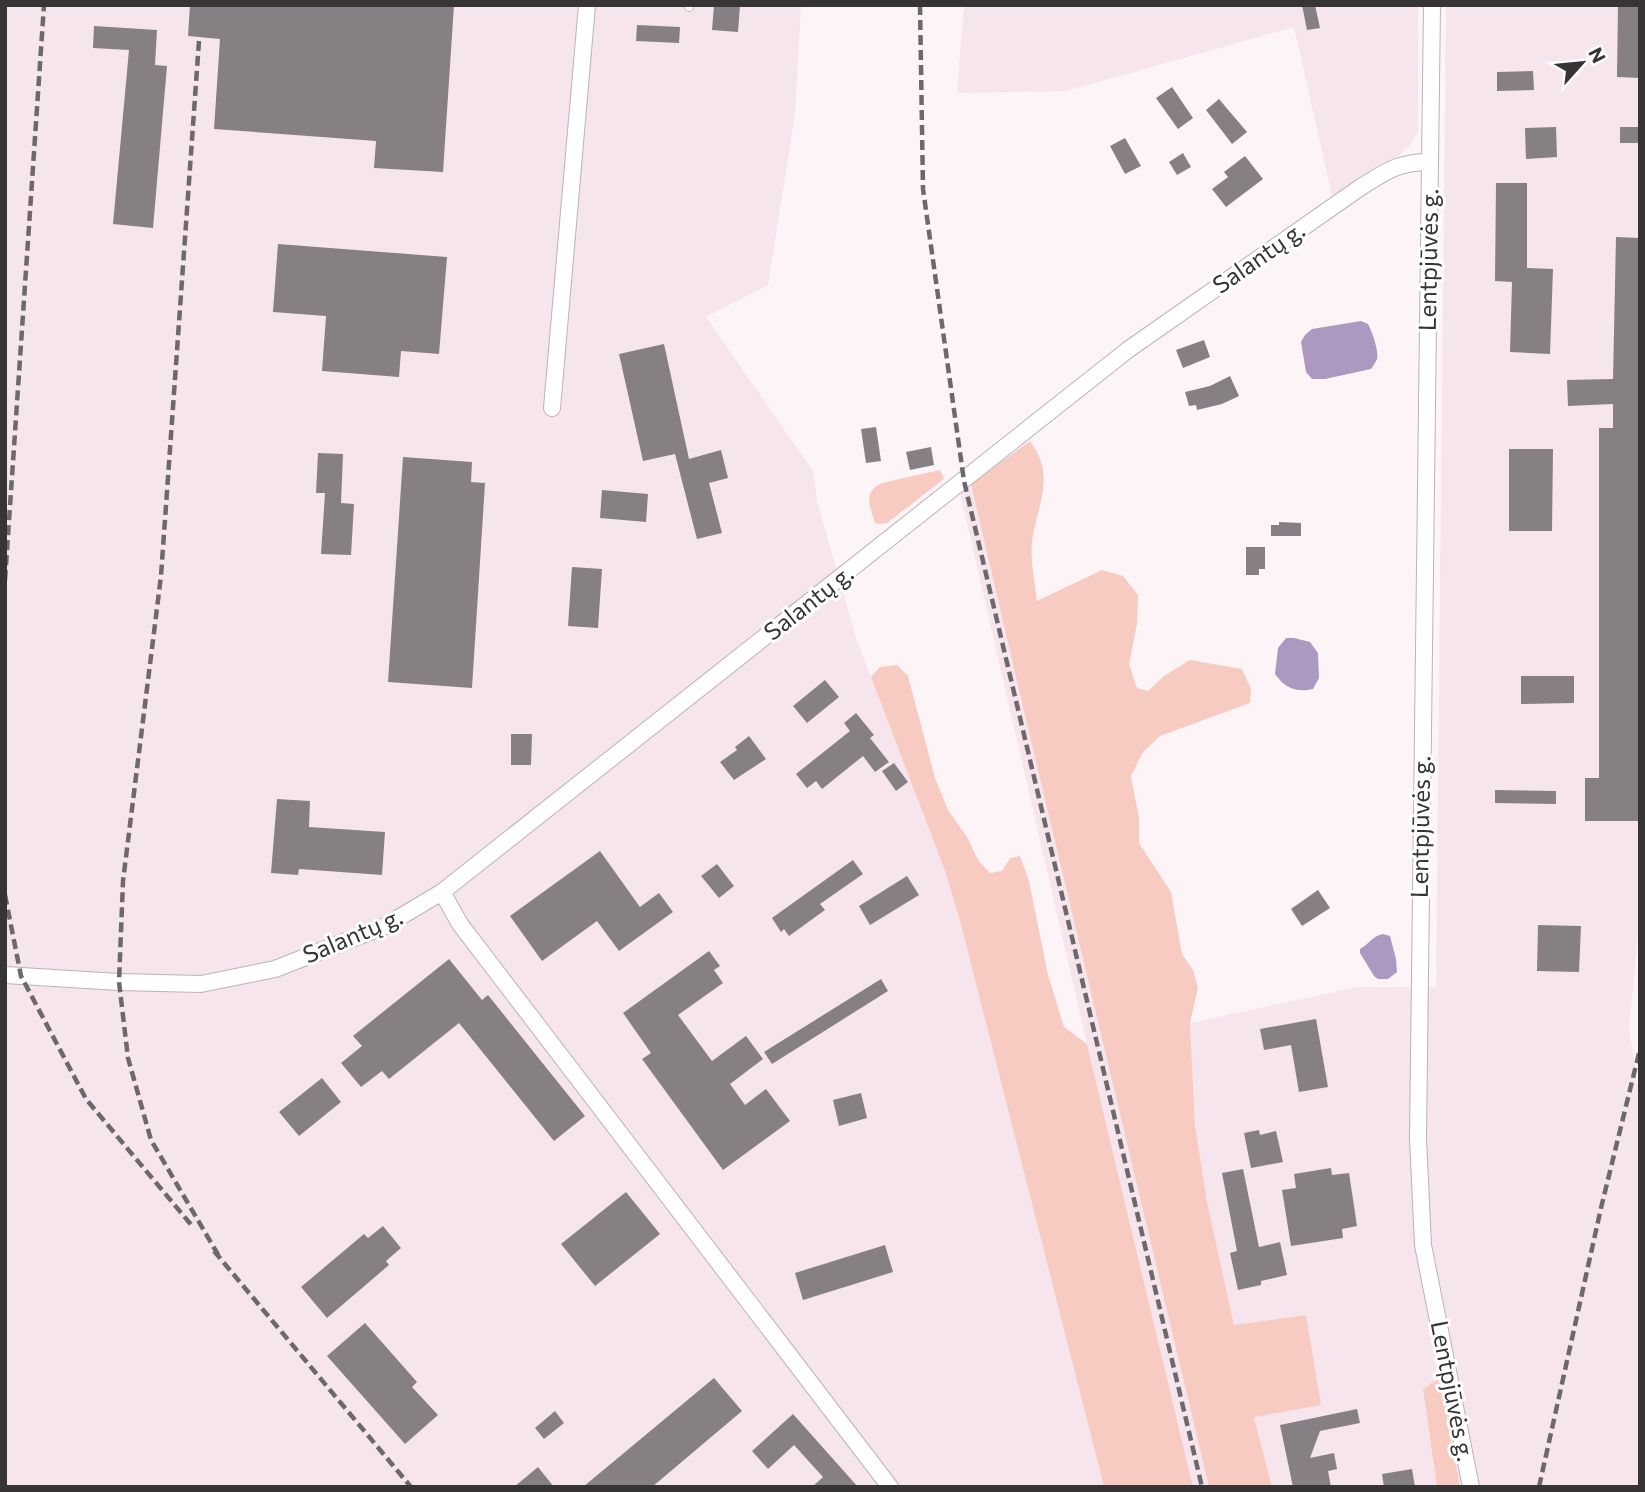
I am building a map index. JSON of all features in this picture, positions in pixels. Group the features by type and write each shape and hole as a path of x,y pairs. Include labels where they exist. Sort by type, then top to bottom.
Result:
{"street":[{"path":"552,408 587,5"},
{"path":"1430,162 1432,5"},
{"name":"Salantų g.","path":"5,975 201,984 275,968 385,926 442,892 1129,349 1361,187 1394,167 1412,162 1430,162"},
{"name":"Lentpjūvės g.","path":"1430,162 1418,1138 1423,1245 1471,1487"},
{"path":"442,892 460,924 890,1487"}],"shaded area":[{"path":"5,5 801,5 795,115 768,285 706,317 813,471 817,501 856,638 945,871 960,921 1104,1487 5,1487"},
{"path":"964,5 1418,5 1418,132 1400,155 1332,196 1294,27 1066,91 957,93"},
{"path":"1446,5 1640,5 1640,917 1629,1028 1640,1099 1640,1487 1460,1487 1440,1379 1423,1390 1437,1487 1272,1487 1254,1416 1306,1315 1234,1325 1207,1202 1195,1125 1190,1023 1358,987 1436,987"},
{"path":"1361,321 1368,324 1376,346 1377,359 1371,369 1325,379 1312,379 1306,372 1301,342 1305,335 1312,329"},
{"path":"1030,441 1038,454 1044,478 1032,541 1037,601 1102,570 1123,576 1138,595 1137,624 1129,664 1137,688 1148,691 1164,676 1190,660 1242,669 1251,689 1250,703 1160,736 1143,752 1131,776 1139,818 1139,843 1171,892 1182,954 1193,970 1198,988 1190,1023 1195,1125 1207,1202 1234,1325 1306,1315 1321,1405 1254,1417 1272,1487 1209,1487 971,484"},
{"path":"940,470 944,479 887,523 875,523 869,500 876,487 882,483"},
{"path":"971,484 1209,1487 1193,1487 1087,1044 960,493"},
{"path":"1286,638 1310,642 1318,653 1319,678 1313,689 1291,688 1275,674 1278,648"},
{"path":"897,665 908,676 935,778 948,810 967,837 978,860 990,873 1002,871 1010,858 1020,856 1029,881 1048,975 1064,1027 1087,1044 1193,1487 1104,1487 960,921 945,871 871,677 880,667"},
{"path":"1383,934 1390,936 1397,972 1388,979 1378,979 1360,949"},
{"path":"1440,1378 1460,1487 1437,1487 1423,1389"}],"building":[{"path":"190,5 454,5 443,172 374,168 376,141 214,129 220,39 188,36"},
{"path":"714,5 740,5 738,32 712,30"},
{"path":"1302,5 1315,5 1320,28 1307,30"},
{"path":"1618,5 1640,5 1640,78 1617,77"},
{"path":"637,25 680,27 679,43 636,41"},
{"path":"94,26 157,30 155,65 167,66 153,228 113,224 129,50 93,48"},
{"path":"1533,71 1534,90 1497,91 1497,72"},
{"path":"1172,87 1193,118 1178,129 1156,98"},
{"path":"1219,99 1247,132 1232,144 1206,110"},
{"path":"1556,127 1557,157 1526,159 1525,128"},
{"path":"1620,127 1640,127 1640,143 1620,143"},
{"path":"1125,138 1141,166 1125,174 1110,146"},
{"path":"1183,153 1191,167 1177,175 1169,162"},
{"path":"1245,156 1263,179 1226,207 1212,189 1228,177 1224,172"},
{"path":"1496,183 1527,183 1527,268 1553,269 1550,354 1510,352 1512,282 1495,281"},
{"path":"1616,237 1640,238 1640,821 1585,821 1585,778 1599,778 1599,428 1613,428 1613,404 1568,406 1567,380 1613,379"},
{"path":"278,244 447,257 439,354 401,351 399,377 322,371 326,316 273,312"},
{"path":"1204,340 1210,357 1183,368 1176,350"},
{"path":"664,344 689,459 721,450 728,478 709,483 722,533 697,539 675,454 643,461 619,354"},
{"path":"1230,376 1239,396 1222,404 1197,410 1196,405 1189,406 1185,392 1210,386"},
{"path":"876,427 881,461 866,463 861,429"},
{"path":"931,447 934,465 910,470 906,452"},
{"path":"1509,449 1553,449 1552,531 1509,531"},
{"path":"318,453 343,454 341,503 354,504 351,555 321,554 325,493 316,493"},
{"path":"403,457 472,462 471,482 485,483 472,688 388,682"},
{"path":"602,490 648,494 646,522 600,518"},
{"path":"1279,522 1301,523 1301,536 1271,536 1271,525 1279,525"},
{"path":"1246,547 1265,547 1265,569 1259,569 1259,575 1246,575"},
{"path":"572,567 602,569 598,628 568,626"},
{"path":"1521,676 1574,676 1574,703 1521,704"},
{"path":"825,680 839,697 807,723 793,706"},
{"path":"856,713 874,735 870,738 889,762 875,772 863,756 822,789 816,781 807,788 796,774 850,731 844,723"},
{"path":"511,734 532,734 531,765 511,765"},
{"path":"749,736 766,759 734,780 720,762 737,750 735,747"},
{"path":"894,763 908,782 896,791 882,771"},
{"path":"1495,790 1556,791 1556,804 1495,803"},
{"path":"277,799 310,801 309,827 385,832 382,875 299,869 298,875 271,873"},
{"path":"600,851 640,907 659,893 673,912 619,951 597,921 542,961 510,916"},
{"path":"853,860 863,874 820,904 825,910 789,936 784,929 781,932 772,918"},
{"path":"717,864 734,886 719,898 701,876"},
{"path":"907,876 919,895 870,925 859,906"},
{"path":"1318,890 1330,908 1302,926 1291,909"},
{"path":"1538,925 1581,926 1579,972 1537,971"},
{"path":"709,951 720,966 714,970 723,983 678,1015 712,1061 746,1036 763,1059 730,1084 745,1105 766,1089 790,1121 723,1170 642,1059 651,1053 623,1013"},
{"path":"449,959 482,1000 488,995 585,1116 554,1141 459,1023 389,1079 382,1071 361,1087 341,1063 362,1046 353,1036"},
{"path":"881,979 888,991 772,1064 764,1052"},
{"path":"1316,1019 1328,1087 1299,1092 1291,1045 1264,1050 1260,1029"},
{"path":"322,1078 341,1102 299,1136 279,1112"},
{"path":"861,1093 867,1118 839,1126 833,1100"},
{"path":"1259,1130 1260,1135 1276,1131 1283,1162 1251,1168 1244,1133"},
{"path":"1331,1168 1332,1175 1349,1173 1357,1226 1342,1229 1343,1238 1291,1246 1282,1190 1296,1188 1294,1174"},
{"path":"1243,1169 1259,1247 1280,1242 1287,1275 1238,1290 1230,1253 1237,1251 1222,1173"},
{"path":"626,1192 660,1234 595,1286 561,1244"},
{"path":"383,1226 401,1248 386,1261 389,1265 327,1318 301,1287 364,1234 368,1238"},
{"path":"885,1245 893,1272 803,1300 795,1273"},
{"path":"365,1323 417,1382 412,1387 438,1415 405,1444 327,1356"},
{"path":"714,1378 742,1411 652,1487 583,1487"},
{"path":"1357,1409 1360,1423 1320,1431 1310,1458 1334,1453 1337,1469 1328,1471 1331,1487 1293,1487 1280,1425"},
{"path":"555,1411 564,1423 544,1439 535,1428"},
{"path":"793,1414 858,1487 812,1487 823,1477 794,1445 768,1469 752,1451"},
{"path":"538,1467 554,1487 514,1487"},
{"path":"1412,1469 1415,1487 1384,1487 1382,1474"}],"railway":[{"path":"5,580 44,5"},
{"path":"920,5 923,189 964,481 1202,1487"},
{"path":"199,41 161,576 123,881 119,982 128,1058 151,1140 220,1258"},
{"path":"5,895 21,976 86,1099 193,1227"},
{"path":"1539,1487 1601,1208 1640,1049"},
{"path":"214,1251 411,1487"}]}
